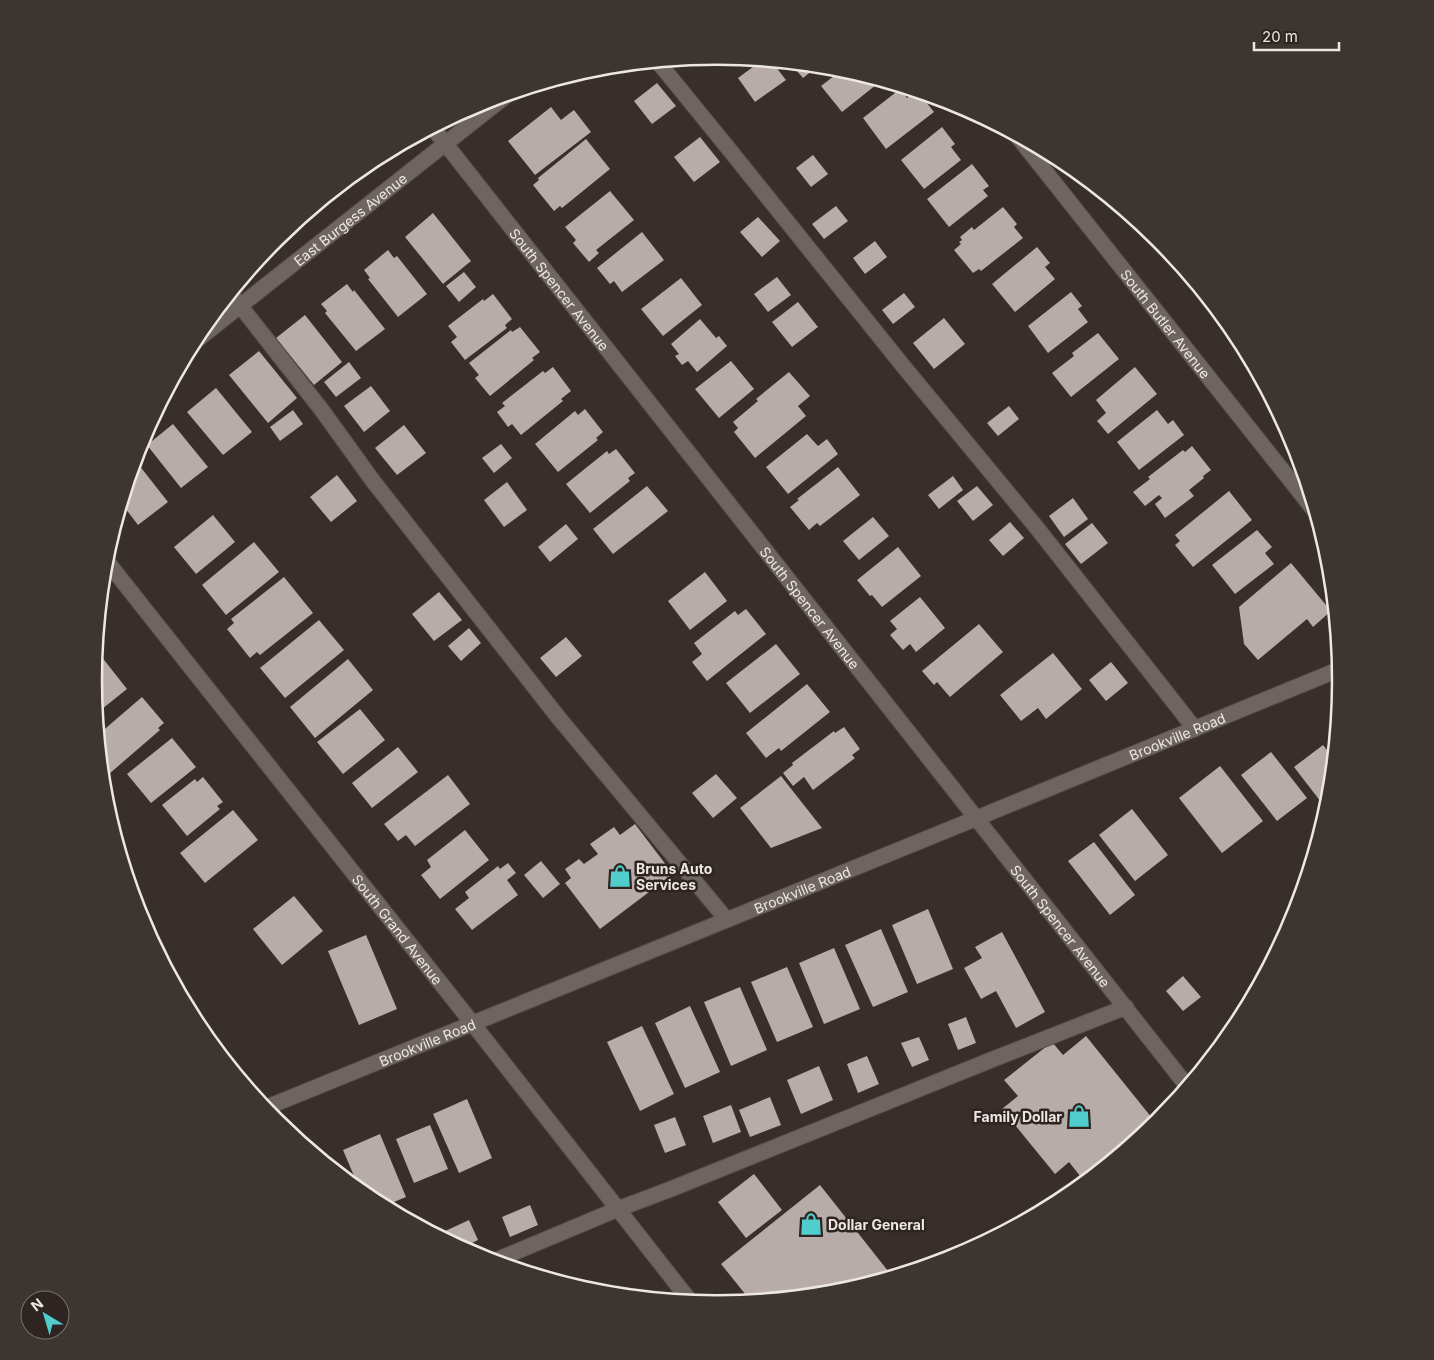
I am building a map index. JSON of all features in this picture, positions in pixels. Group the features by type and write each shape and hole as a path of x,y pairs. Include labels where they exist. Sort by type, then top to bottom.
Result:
{"street":[{"path":"662,67 904,367 1037,528 1194,729"},
{"name":"East Burgess Avenue","path":"226,310 236,300 446,144 489,109"},
{"name":"South Spencer Avenue","path":"437,132 1183,1081"},
{"name":"South Butler Avenue","path":"1027,148 1304,497"},
{"path":"236,300 321,409 373,481 558,717 727,920"},
{"name":"South Grand Avenue","path":"113,568 685,1294"},
{"name":"Brookville Road","path":"273,1105 1332,672"},
{"path":"505,1257 618,1209 1126,1008"}],"building":[{"path":"757,66 777,68 786,80 755,102 738,78"},
{"path":"796,70 810,72 803,78"},
{"path":"833,76 875,86 842,112 821,86"},
{"path":"657,83 676,106 652,124 634,101"},
{"path":"896,92 904,95 907,98 910,96 926,102 934,112 886,149 863,118"},
{"path":"551,107 561,120 574,110 591,132 535,175 508,141"},
{"path":"942,127 955,144 951,147 961,160 924,189 901,160"},
{"path":"700,137 720,162 694,182 674,157"},
{"path":"586,139 610,169 562,208 560,206 554,211 533,185 539,180 538,178"},
{"path":"813,155 828,174 811,187 796,168"},
{"path":"972,164 989,186 983,190 988,196 949,227 927,199"},
{"path":"610,191 634,220 596,250 599,253 589,262 573,243 576,240 565,227"},
{"path":"836,206 848,221 824,239 812,224"},
{"path":"1003,207 1017,224 1014,227 1023,238 981,271 979,269 973,273 954,250 961,244 959,242 962,240 960,237 972,227 974,230"},
{"path":"433,213 471,261 443,284 405,237"},
{"path":"758,217 780,241 762,257 740,232"},
{"path":"642,232 664,260 622,292 614,281 610,284 597,268"},
{"path":"875,241 887,257 865,274 853,258"},
{"path":"1037,247 1050,263 1045,267 1055,279 1015,312 992,284"},
{"path":"388,250 394,258 397,256 427,294 398,317 368,279 370,278 364,270"},
{"path":"464,272 476,287 459,302 446,286"},
{"path":"777,277 791,295 768,312 754,294"},
{"path":"681,278 702,305 663,336 641,309"},
{"path":"347,284 385,329 356,351 325,313 327,311 321,304"},
{"path":"1071,292 1082,306 1078,309 1088,322 1048,353 1028,326"},
{"path":"904,293 915,307 893,324 882,310"},
{"path":"493,294 512,319 505,325 507,328 465,360 451,342 457,337 448,326 483,299 484,301"},
{"path":"798,302 818,327 792,347 772,322"},
{"path":"305,315 342,362 314,385 276,338"},
{"path":"944,318 965,344 934,369 913,343"},
{"path":"700,319 716,338 719,336 727,346 697,372 688,361 682,365 675,356 679,354 671,344"},
{"path":"520,327 540,352 532,358 534,360 490,396 475,378 479,375 469,363 511,330 512,332"},
{"path":"1098,333 1119,359 1071,397 1052,373 1074,356 1072,353"},
{"path":"259,351 297,398 268,423 229,375"},
{"path":"731,361 754,389 719,418 695,389"},
{"path":"349,362 361,378 336,397 324,382"},
{"path":"553,367 571,391 561,399 563,401 521,435 512,424 508,427 497,412 505,406 502,403 543,371 545,373"},
{"path":"1135,367 1157,394 1108,434 1097,421 1106,413 1096,400"},
{"path":"789,372 810,396 798,406 806,416 755,458 734,432 738,428 733,422 758,401 756,399"},
{"path":"371,386 390,411 364,432 344,406"},
{"path":"216,388 252,432 223,455 187,412"},
{"path":"1009,406 1019,419 998,436 987,423"},
{"path":"585,409 603,432 596,438 598,440 558,472 535,444 575,411 578,415"},
{"path":"293,410 303,424 280,441 270,427"},
{"path":"1157,410 1168,424 1173,420 1184,435 1139,470 1117,442"},
{"path":"173,424 208,467 181,488 148,447 150,443"},
{"path":"404,425 426,453 397,475 375,448"},
{"path":"807,434 818,446 827,439 838,454 788,494 766,467"},
{"path":"501,444 512,458 494,473 482,458"},
{"path":"1192,446 1211,470 1189,490 1194,496 1165,518 1155,504 1162,498 1159,495 1145,506 1133,492 1150,479 1148,477 1183,450 1185,452"},
{"path":"616,449 635,473 628,478 630,481 590,513 566,484 607,451 609,454"},
{"path":"141,467 168,502 138,525 126,510"},
{"path":"838,467 860,495 820,526 817,523 809,530 790,507 799,500 797,499"},
{"path":"337,475 357,501 331,522 310,497"},
{"path":"953,476 963,490 939,509 928,495"},
{"path":"507,482 527,510 504,527 484,500"},
{"path":"647,486 668,511 613,554 593,529"},
{"path":"977,486 993,505 973,521 957,501"},
{"path":"1229,491 1252,520 1193,567 1175,545 1180,541 1175,535"},
{"path":"1073,498 1088,519 1064,537 1049,516"},
{"path":"213,515 235,542 196,574 174,547"},
{"path":"873,517 889,536 859,560 843,541"},
{"path":"1010,522 1024,538 1003,556 989,540"},
{"path":"1092,523 1108,543 1081,564 1065,544"},
{"path":"566,524 578,539 550,562 538,547"},
{"path":"1257,530 1272,547 1265,553 1274,564 1235,594 1212,565"},
{"path":"254,542 279,572 226,615 202,585"},
{"path":"898,547 921,576 882,607 857,580"},
{"path":"1291,563 1328,607 1328,613 1313,627 1307,619 1258,660 1244,644 1239,607"},
{"path":"705,572 727,601 690,630 668,601"},
{"path":"284,577 313,613 260,655 257,652 250,658 227,629 234,623 231,619"},
{"path":"439,592 462,620 434,641 412,614"},
{"path":"920,597 945,628 916,652 910,644 903,650 890,635 897,629 890,621"},
{"path":"746,609 766,634 707,681 692,662 702,654 694,643 735,611 738,615"},
{"path":"319,620 344,650 285,698 260,668"},
{"path":"979,624 1003,652 950,697 937,682 934,685 922,671"},
{"path":"469,628 481,643 461,661 448,646"},
{"path":"566,637 582,656 556,677 540,658"},
{"path":"776,644 800,674 750,713 726,683"},
{"path":"1053,653 1082,689 1046,719 1038,708 1021,721 1000,695"},
{"path":"103,658 127,689 103,708"},
{"path":"348,659 373,690 315,738 290,707"},
{"path":"1111,662 1128,683 1106,701 1089,680"},
{"path":"807,684 830,712 781,751 779,748 766,758 746,733"},
{"path":"142,697 164,723 158,728 160,730 109,774 104,730"},
{"path":"360,709 385,740 343,774 317,742"},
{"path":"844,727 860,749 852,755 855,758 813,790 804,777 793,786 783,773 793,765 792,763 834,731 835,733"},
{"path":"172,738 196,767 151,803 127,774"},
{"path":"1323,745 1328,751 1320,801 1294,767"},
{"path":"398,747 418,772 372,808 352,783"},
{"path":"1271,752 1307,798 1277,821 1241,775"},
{"path":"1220,766 1263,821 1222,853 1179,798"},
{"path":"716,774 737,798 713,818 692,793"},
{"path":"448,775 470,804 415,846 406,835 398,841 384,824"},
{"path":"781,776 822,828 771,848 740,808"},
{"path":"203,777 223,802 217,806 220,809 187,836 162,805 195,779 197,782"},
{"path":"1132,809 1168,855 1135,881 1099,835"},
{"path":"233,810 258,840 205,883 180,853"},
{"name":"Bruns Auto Services","path":"635,824 673,874 600,929 565,883 571,878 565,869 579,859 584,864 598,854 590,844 614,827 620,835"},
{"path":"465,830 489,860 440,899 421,875 431,867 427,860"},
{"path":"1094,842 1135,895 1110,915 1068,861"},
{"path":"541,861 560,884 543,898 524,875"},
{"path":"508,863 516,873 507,880 518,895 472,930 455,909 469,898 465,892 498,866 500,869"},
{"path":"294,896 323,931 282,965 253,929"},
{"path":"928,909 953,969 917,984 892,925"},
{"path":"881,929 908,992 873,1007 845,945"},
{"path":"1002,932 1045,1012 1016,1028 996,991 981,999 964,968 982,958 975,947"},
{"path":"366,935 397,1009 359,1025 328,951"},
{"path":"834,948 860,1009 824,1024 799,963"},
{"path":"787,967 813,1027 777,1042 751,982"},
{"path":"1183,976 1201,997 1183,1011 1166,991"},
{"path":"740,987 767,1050 731,1066 704,1002"},
{"path":"690,1006 720,1072 685,1088 655,1023"},
{"path":"966,1017 976,1043 958,1050 948,1024"},
{"path":"642,1026 674,1094 640,1111 607,1042"},
{"name":"Family Dollar","path":"1086,1036 1151,1116 1080,1176 1069,1162 1055,1174 1002,1109 1018,1096 1004,1080 1052,1042 1063,1055"},
{"path":"919,1037 929,1060 912,1067 901,1043"},
{"path":"867,1056 879,1084 858,1093 847,1064"},
{"path":"819,1066 833,1100 801,1114 787,1080"},
{"path":"770,1097 781,1125 750,1137 739,1110"},
{"path":"467,1099 492,1158 459,1173 433,1114"},
{"path":"731,1105 741,1132 713,1143 703,1116"},
{"path":"675,1117 686,1145 665,1153 654,1125"},
{"path":"430,1125 448,1169 414,1183 396,1139"},
{"path":"380,1134 406,1197 393,1202 354,1176 343,1150"},
{"path":"754,1174 782,1210 746,1238 718,1202"},
{"name":"Dollar General","path":"820,1185 888,1270 837,1283 797,1290 745,1294 721,1264"},
{"path":"530,1205 538,1225 510,1237 502,1217"},
{"path":"469,1220 478,1240 471,1243 444,1232"}],"place":[{"name":"Bruns Auto Services","path":"620,876"},
{"name":"Family Dollar","path":"1079,1116"},
{"name":"Dollar General","path":"811,1224"}]}
